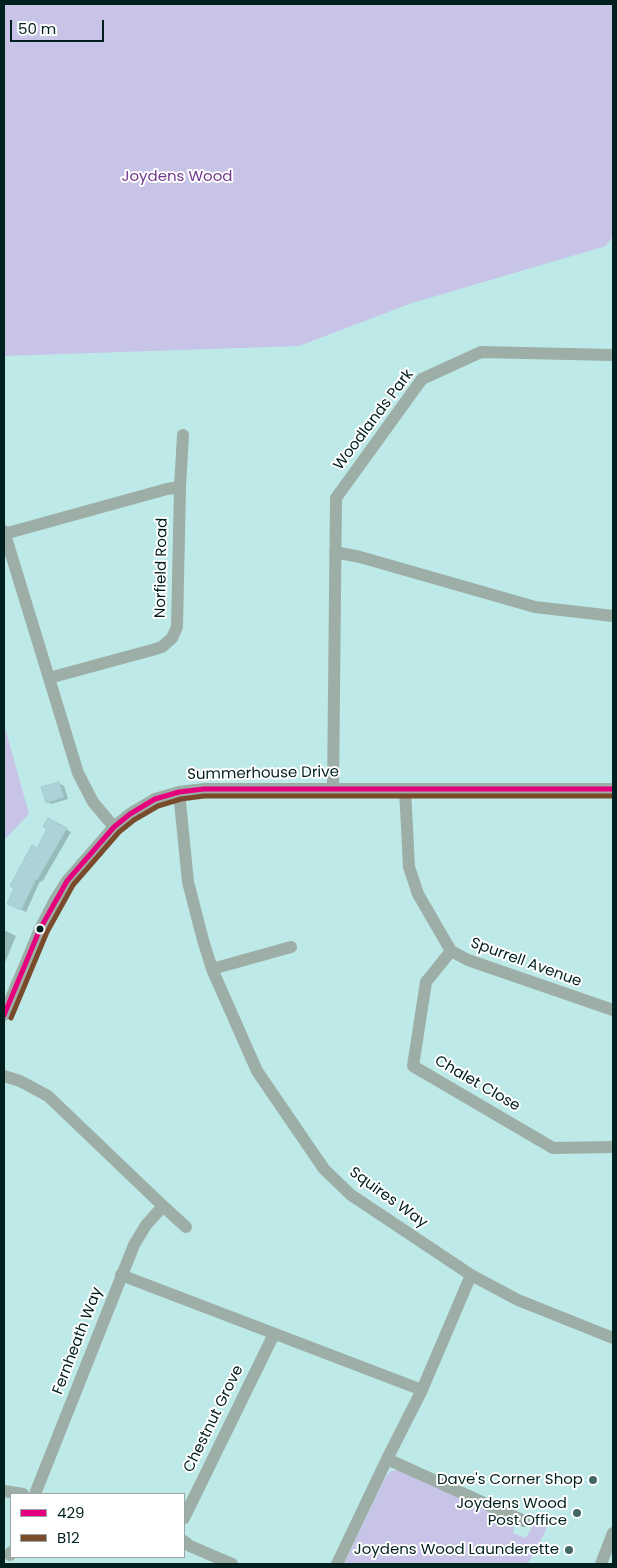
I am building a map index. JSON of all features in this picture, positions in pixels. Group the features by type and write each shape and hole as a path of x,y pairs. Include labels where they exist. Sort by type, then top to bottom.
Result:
{"street":[{"name":"Woodlands Park","path":"333,789 336,498 422,379 481,352 613,355"},
{"name":"Norfield Road","path":"49,678 152,650 162,646 172,638 177,627 183,435"},
{"path":"114,827 93,802 78,773 4,532 180,487"},
{"path":"335,552 360,557 535,607 613,616"},
{"name":"Summerhouse Drive","path":"4,1015 40,928 67,882 114,827 149,802 179,792 204,789 613,789"},
{"name":"Spurrell Avenue","path":"405,789 409,866 418,894 450,951 468,960 613,1010"},
{"name":"Squires Way","path":"179,792 188,882 212,969 257,1071 324,1169 350,1195 471,1275 518,1300 613,1338"},
{"path":"212,969 292,946"},
{"name":"Chalet Close","path":"450,951 426,982 413,1066 553,1148 613,1147"},
{"path":"4,1076 20,1081 48,1096 186,1227"},
{"name":"Fernheath Way","path":"35,1493 134,1245 146,1226 163,1206"},
{"path":"121,1275 422,1390"},
{"path":"337,1564 386,1459 422,1390 471,1275"},
{"name":"Chestnut Grove","path":"185,1516 274,1334"},
{"path":"386,1459 524,1521"},
{"path":"4,1491 17,1493"},
{"path":"601,1564 613,1533"},
{"path":"185,1542 190,1546 232,1564"}],"green space":[{"name":"Joydens Wood","path":"4,4 613,4 613,236 606,246 412,303 299,346 4,356"},
{"path":"4,724 29,814 4,840"},
{"path":"399,1470 507,1519 514,1527 513,1533 526,1538 535,1521 547,1527 536,1551 527,1564 344,1564 385,1478 391,1471"}],"building":[{"path":"59,782 64,797 46,803 41,787"},
{"path":"48,818 67,828 36,879 21,910 7,904 14,888 10,886 32,845 37,848 47,829 43,827"}],"transit line":[{"name":"429","path":"4,1015 40,929 67,881 114,827 130,814 155,799 179,792 204,789 613,789"},
{"name":"B12","path":"11,1018 47,932 73,885 119,832 134,820 158,806 181,799 204,796 613,796"}],"place":[{"name":"Dave's Corner Shop","path":"593,1480"},
{"name":"Joydens Wood Post Office","path":"577,1513"},
{"name":"Joydens Wood Launderette","path":"569,1550"}]}
